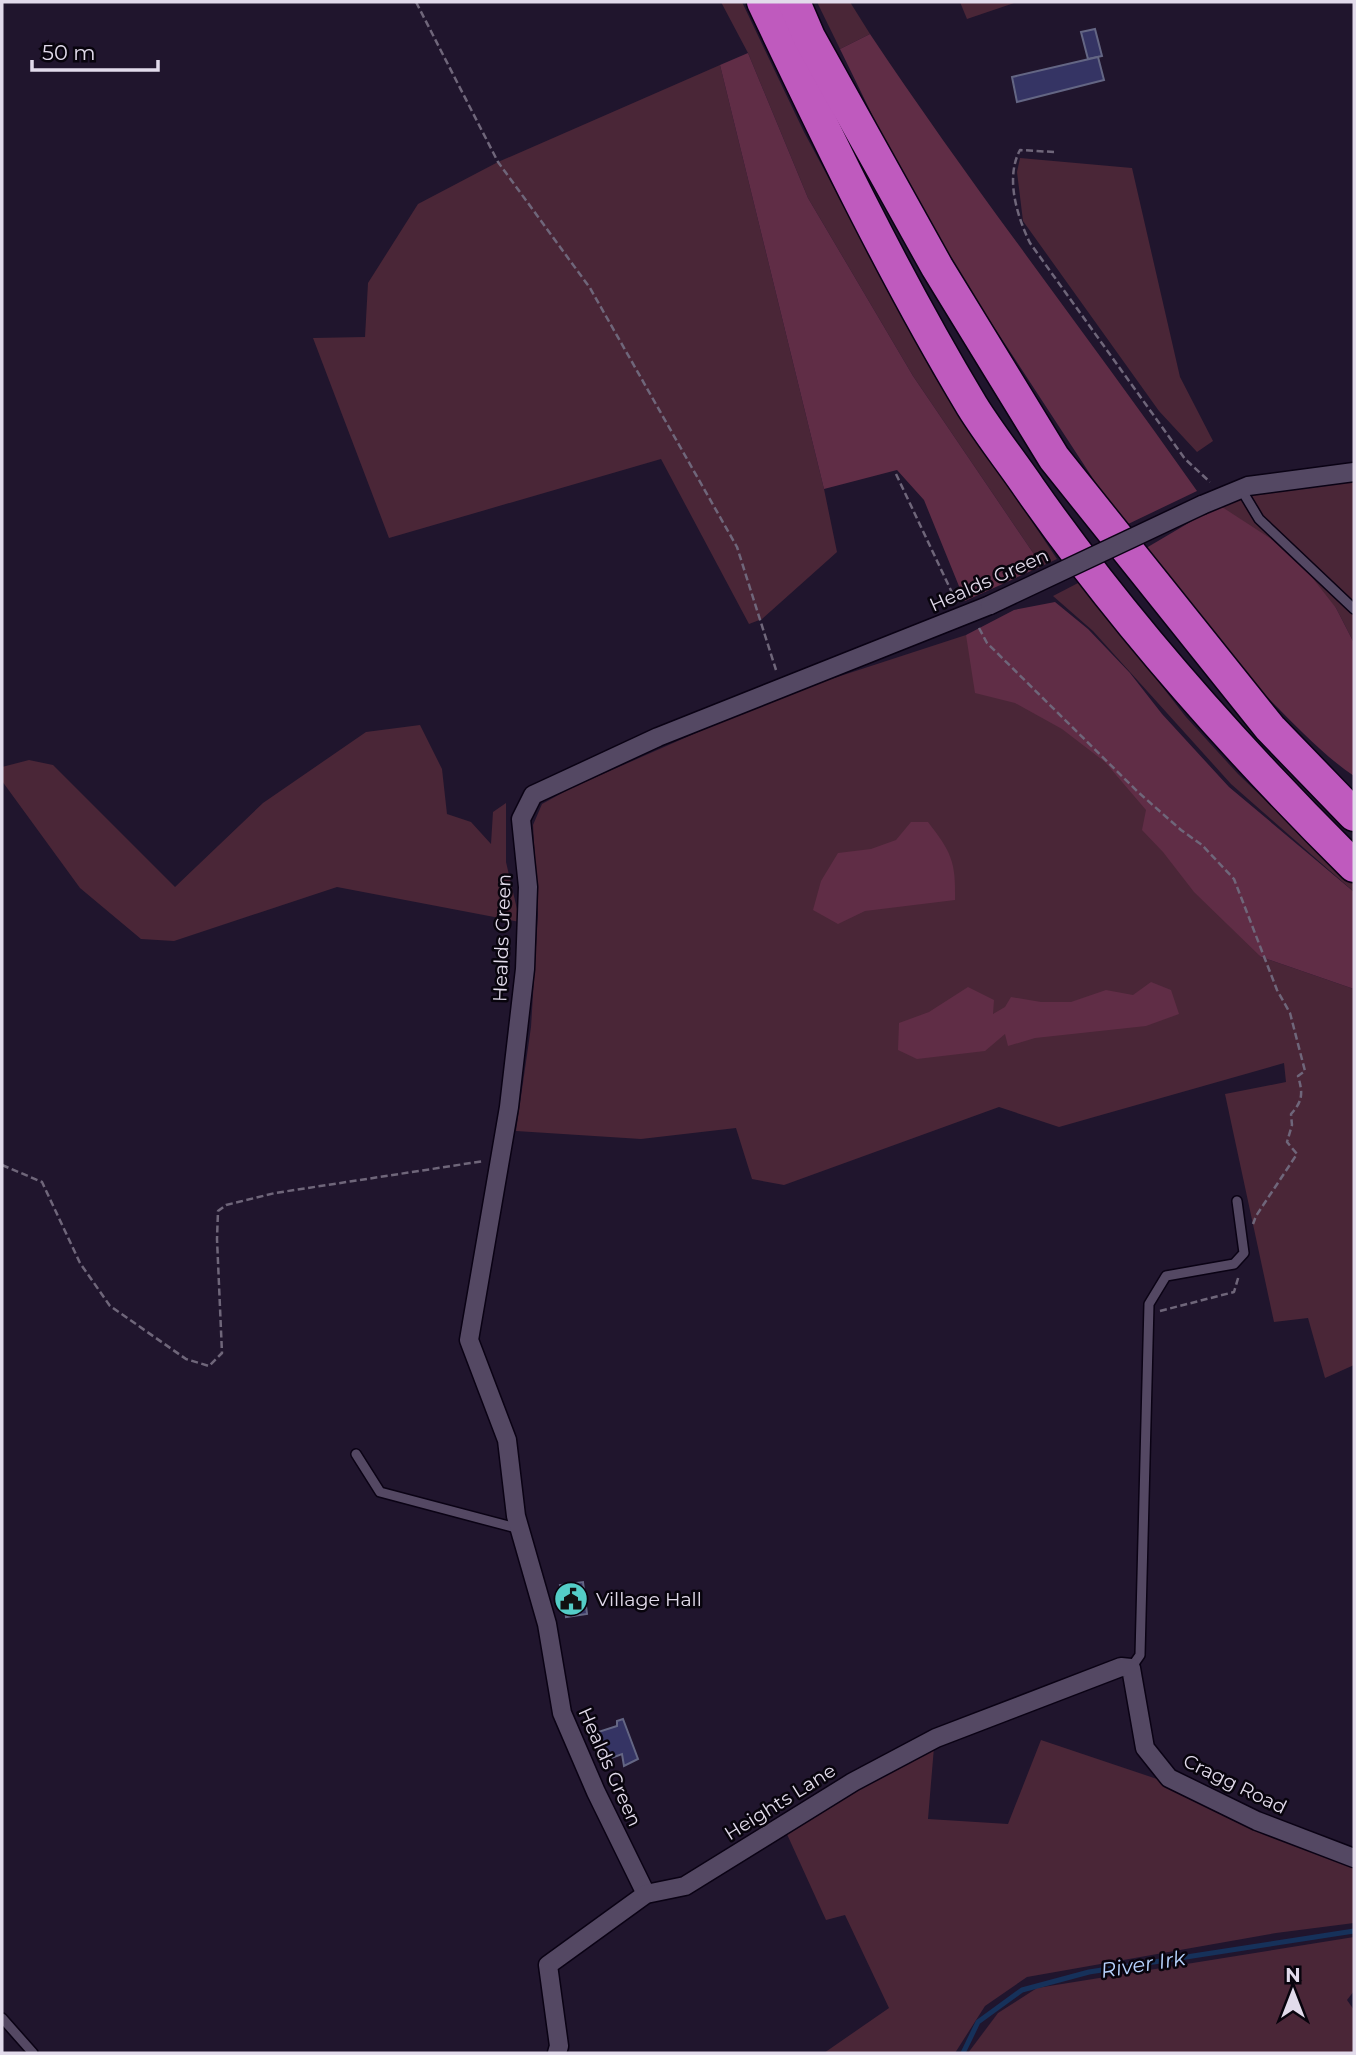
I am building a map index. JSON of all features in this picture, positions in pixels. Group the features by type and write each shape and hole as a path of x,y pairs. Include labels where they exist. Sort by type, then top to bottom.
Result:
{"highway":[{"path":"763,2 880,239 973,408 1069,545 1135,629 1209,716 1354,866"},
{"path":"794,2 809,37 937,267 1054,458 1270,728 1354,815"}],"street":[{"name":"Healds Green","path":"646,1894 596,1792 562,1713 547,1624 516,1517 507,1440 469,1340 509,1107 525,969 528,887 521,819 533,795 658,737 781,688 970,620 990,605 1232,492 1248,486 1354,472"},
{"name":"Heights Lane","path":"557,2053 559,2046 548,1965 646,1894 685,1886 853,1782 936,1738 1109,1671 1121,1667 1131,1668"},
{"name":"Cragg Road","path":"1131,1668 1145,1748 1169,1778 1257,1821 1354,1858"}],"lane":[{"path":"1232,492 1354,609"},
{"path":"1131,1668 1140,1655 1149,1304 1166,1276 1234,1264 1244,1253 1237,1201"},
{"path":"356,1454 380,1492 520,1529"},
{"path":"2,2018 33,2053"}],"path":[{"path":"416,2 498,162 590,288 737,547 762,619 781,688"},
{"path":"1054,152 1020,150 1018,153 1013,173 1018,219 1030,243 1185,459 1232,492"},
{"path":"896,474 970,620 987,643 1138,792 1202,845 1234,879 1277,990 1290,1013 1305,1071 1298,1076 1303,1090 1301,1103 1291,1114 1292,1125 1287,1142 1297,1154 1256,1216 1252,1228"},
{"path":"2,1165 42,1182 80,1263 110,1306 186,1359 209,1366 222,1353 217,1238 218,1211 226,1205 275,1193 500,1158"},
{"path":"1149,1315 1234,1292 1242,1267"}],"shaded area":[{"path":"721,2 742,2 804,132 933,374 1057,559 1042,566 913,376 808,198 748,53"},
{"path":"817,2 850,2 870,34 840,49"},
{"path":"960,2 1017,2 967,19"},
{"path":"870,34 950,150 1197,491 1124,526 922,217 840,49"},
{"path":"748,53 808,198 913,376 1042,566 965,601 924,500 897,470 824,489 720,65"},
{"path":"720,65 837,552 762,619 749,624 661,459 389,538 313,338 365,337 368,283 418,204 498,162"},
{"path":"1020,158 1132,168 1180,377 1213,441 1197,452 1159,411 1023,221 1017,172"},
{"path":"1354,478 1354,643 1336,608 1219,505 1263,491"},
{"path":"1219,505 1293,553 1336,608 1354,643 1354,776 1321,750 1271,701 1136,554"},
{"path":"1080,582 1186,717 1238,774 1354,885 1354,892 1231,784 1093,631 1053,596"},
{"path":"1055,602 1088,629 1130,673 1162,714 1229,787 1354,892 1354,989 1261,957 1194,892 1142,830 1146,810 1105,762 1062,729 1015,703 975,693 966,635 1014,610"},
{"path":"966,635 1143,784 1261,957 1354,989 1354,1365 1325,1378 1308,1318 1274,1322 1225,1094 1286,1082 1284,1063 1059,1127 999,1107 784,1185 752,1179 736,1128 641,1139 516,1131 531,1027 538,914 533,825 542,804 571,788 782,695"},
{"path":"420,725 442,769 447,814 471,822 491,844 493,812 506,803 506,862 520,922 337,887 174,941 141,939 80,888 2,781 2,767 29,760 53,765 175,887 263,803 366,732"},
{"path":"911,822 928,822 942,841 953,866 955,900 865,911 838,924 813,910 821,881 838,853 871,849 896,840"},
{"path":"1151,982 1171,990 1179,1014 1146,1026 1035,1038 1008,1046 1005,1034 985,1051 917,1059 898,1050 899,1023 929,1012 968,987 994,1000 993,1014 1005,1007 1011,997 1041,1002 1071,1002 1106,990 1133,995"},
{"path":"1041,1740 1160,1780 1354,1866 1354,1923 1276,1933 1027,1977 985,2006 955,2053 824,2053 889,2008 845,1915 826,1920 786,1832 934,1747 928,1819 1008,1824"},
{"path":"1354,1937 1354,1991 1347,2000 1354,2010 1354,2053 968,2053 998,2013 1037,1988"}],"building":[{"path":"1095,29 1102,56 1088,59 1081,32"},
{"path":"1098,57 1104,80 1017,102 1012,77"},
{"name":"Village Hall","path":"583,1582 587,1614 566,1617 565,1607 558,1607 556,1594 562,1593 560,1585"},
{"path":"623,1719 638,1759 624,1766 622,1754 606,1760 595,1733 617,1726 617,1721"}],"waterway":[{"name":"River Irk","path":"963,2053 978,2022 1022,1990 1089,1972 1354,1931"}],"place":[{"name":"Village Hall","path":"571,1599"}]}
